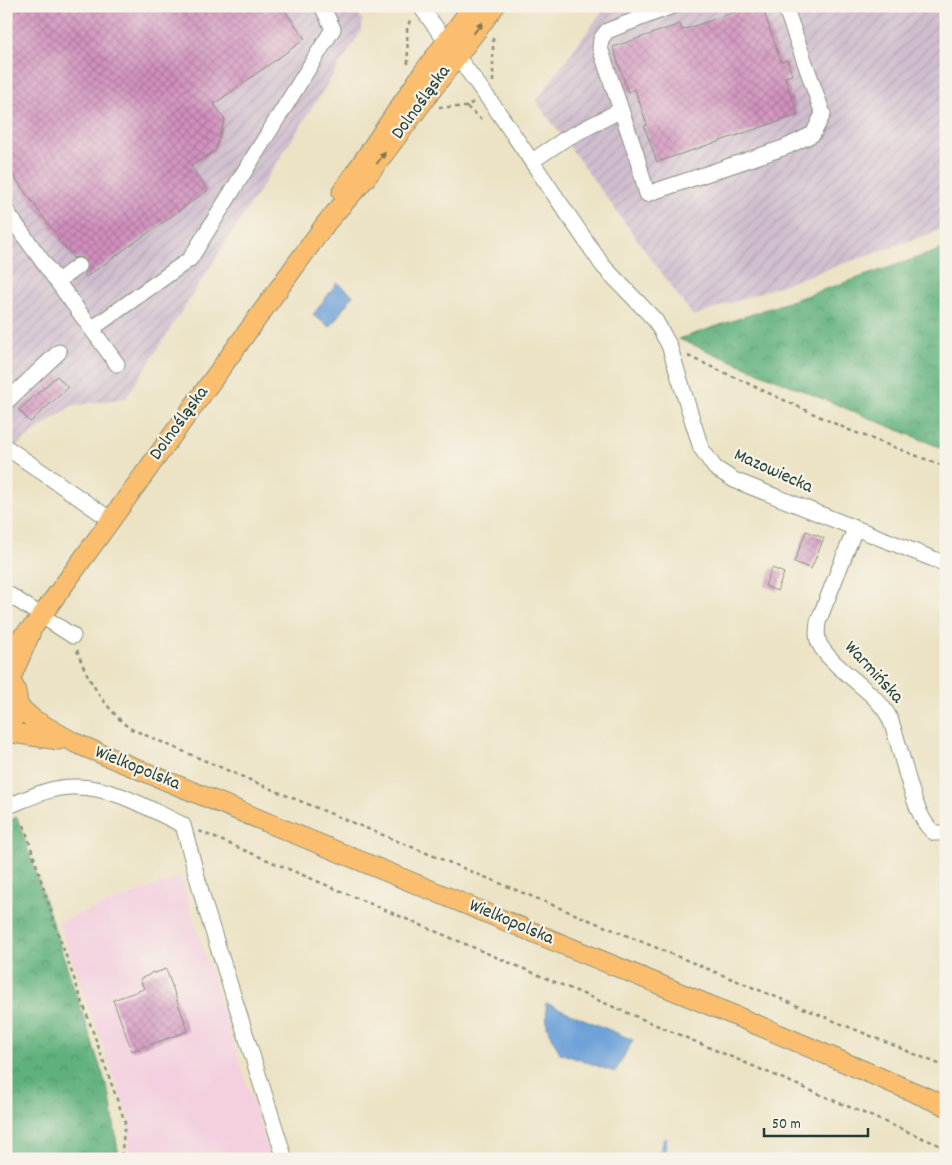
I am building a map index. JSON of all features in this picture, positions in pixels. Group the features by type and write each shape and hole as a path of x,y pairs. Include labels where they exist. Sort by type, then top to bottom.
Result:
{"main road":[{"name":"Dolnośląska","path":"8,678 38,621 327,222 365,179 452,48 473,6"},
{"name":"Dolnośląska","path":"452,48 495,6"},
{"name":"Dolnośląska","path":"6,652 38,621"},
{"path":"6,732 15,719 18,706 16,692 8,678"},
{"name":"Wielkopolska","path":"18,706 32,719 75,743 755,1024 946,1106"},
{"name":"Wielkopolska","path":"6,732 75,743"}],"street":[{"path":"93,328 190,260 333,29 322,6"},
{"path":"672,6 617,26 607,31 601,39 600,48 647,194 786,147 813,134 823,114 785,6"},
{"name":"Mazowiecka","path":"416,10 452,48 603,266 656,320 666,337 701,448 715,468 734,480 946,564"},
{"path":"532,161 565,139 621,110"},
{"path":"6,211 93,328 117,364"},
{"path":"58,281 78,266"},
{"path":"6,402 59,352"},
{"path":"6,447 111,520"},
{"name":"Warmińska","path":"855,529 818,622 818,638 825,651 886,712 893,727 922,821 935,833 946,833"},
{"path":"8,594 38,621 73,636"},
{"path":"6,807 52,790 71,786 86,787 126,798 183,825 205,906 283,1152"}],"path":[{"path":"409,68 406,28 416,10"},
{"path":"468,107 494,81 494,31"},
{"path":"448,106 468,107 481,119"},
{"path":"666,337 690,358 849,430 946,467"},
{"path":"73,636 82,666 98,693 110,712 129,728 280,793 946,1067"},
{"path":"24,825 54,922 125,1122 121,1159"},
{"path":"183,825 236,845 946,1148"}],"shaded area":[{"path":"6,6 352,6 362,19 362,30 126,398 71,406 6,453"},
{"path":"606,6 946,6 946,228 693,316 536,101"},
{"path":"180,877 271,1159 156,1159 129,1155 129,1119 58,922"}],"green space":[{"path":"946,248 946,450 679,339"},
{"path":"17,817 110,1096 119,1159 6,1159 6,822"}],"water":[{"path":"337,283 353,295 330,327 313,315"},
{"path":"546,1003 633,1040 615,1072 560,1053 547,1026"}],"building":[{"path":"6,6 282,6 305,39 214,104 225,119 215,151 191,166 208,190 86,277 84,274 87,269 86,261 81,257 73,258 6,166"},
{"path":"753,6 762,6 781,62 787,60 792,75 785,77 798,115 657,162 644,126 647,125 635,89 628,92 613,47 680,24 682,30"},
{"path":"57,376 68,388 30,422 19,410"},
{"path":"806,531 824,538 811,569 794,562"},
{"path":"772,568 784,573 777,591 765,586"},
{"path":"166,969 188,1031 132,1051 113,1000 144,989 140,979 152,972 155,973"}],"waterway":[{"path":"661,1159 665,1140"}]}
